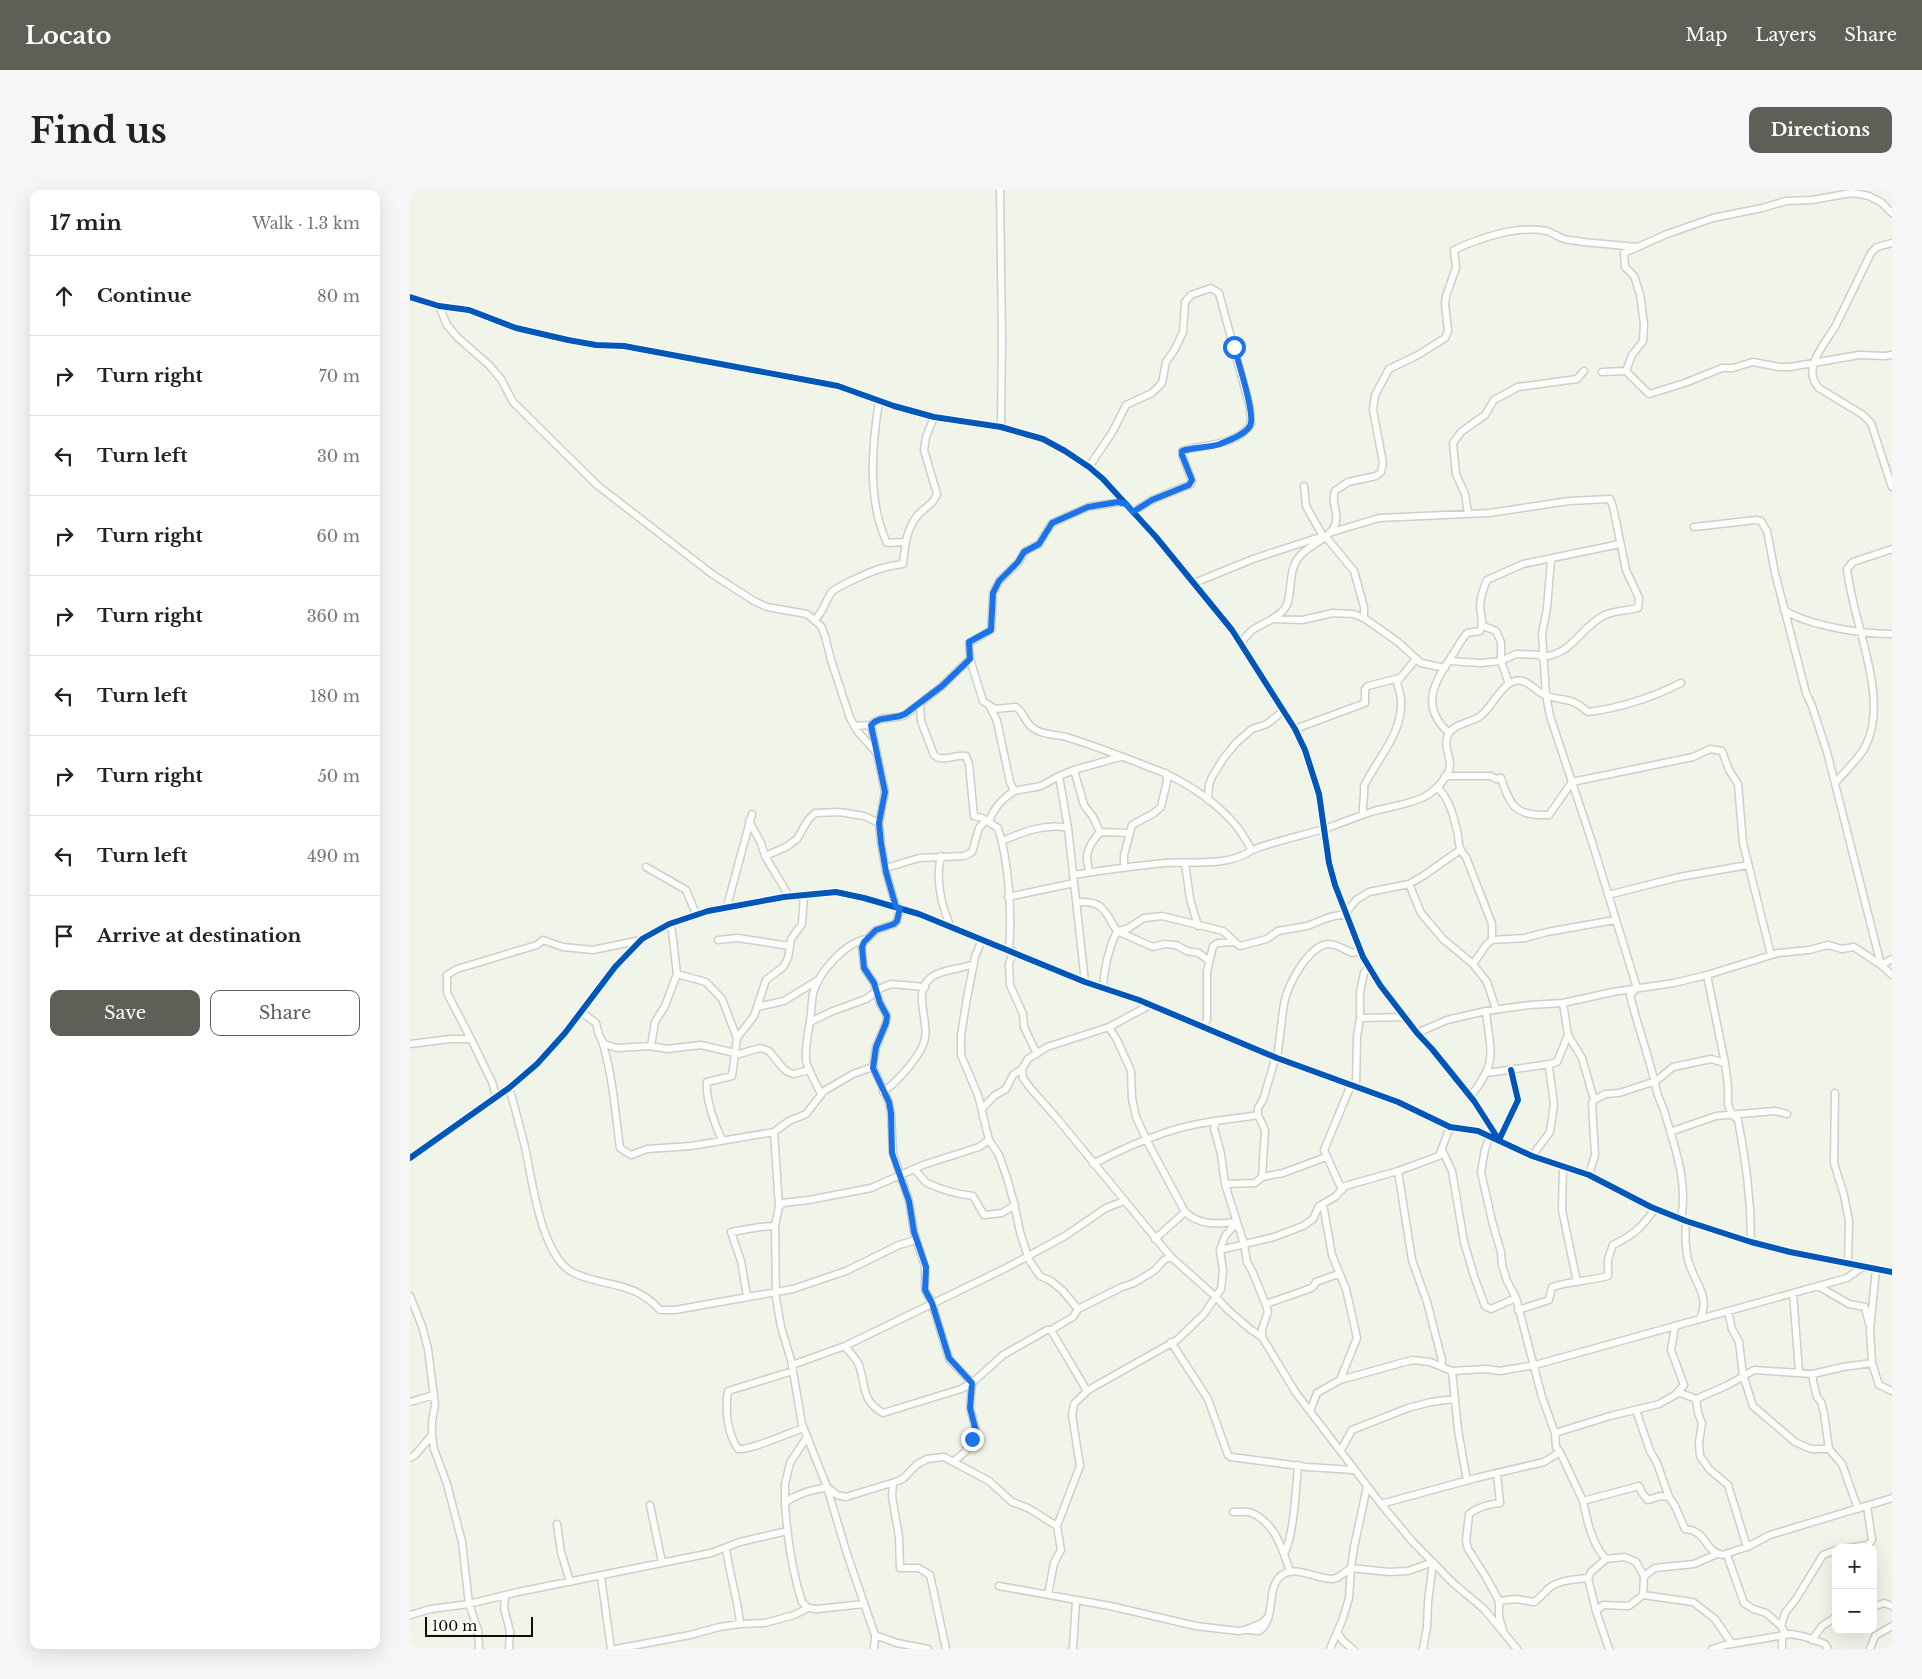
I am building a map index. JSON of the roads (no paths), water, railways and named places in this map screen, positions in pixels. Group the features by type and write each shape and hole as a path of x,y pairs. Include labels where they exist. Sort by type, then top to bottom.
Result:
{"street":[{"path":"1000,190 1001,427"},
{"path":"1626,371 1632,355 1644,341 1643,310 1640,294 1634,276 1625,267 1624,253 1667,234 1713,218 1786,201 1812,200 1851,193 1869,196 1882,203 1892,212"},
{"path":"1241,643 1253,629 1274,619 1286,607 1292,572 1297,560 1305,550 1327,535 1337,520 1333,499 1334,491 1348,482 1376,476 1381,472 1384,463 1373,410 1375,395 1389,369 1418,355 1445,338 1448,331 1445,304 1456,268 1454,250 1491,235 1534,229 1549,232 1566,240 1636,248"},
{"path":"1892,243 1876,248 1871,253 1831,335 1823,343 1814,362 1813,375 1815,383 1819,388 1864,415 1872,423 1892,487"},
{"path":"1089,467 1113,430 1126,405 1152,393 1162,384 1168,358 1175,349 1183,332 1185,302 1197,292 1211,288 1219,293 1250,408 1251,424 1239,436 1226,442 1182,451 1192,480 1191,484 1152,500 1133,512"},
{"path":"410,297 439,306 469,310 516,328 585,343 624,346 838,386 934,417 1001,427 1043,440 1089,467 1126,504 1194,583 1241,643 1295,729 1305,750 1316,782 1330,869 1345,914 1368,967 1417,1033 1470,1097 1499,1140"},
{"path":"439,306 447,325 456,337 489,365 501,379 513,402 597,485 712,574 754,602 767,607 808,614 821,626 826,636 831,660 854,726 876,752"},
{"path":"1602,372 1626,371 1649,394 1685,384 1722,368 1733,368 1753,362 1779,367 1859,354 1892,355"},
{"path":"1468,513 1466,494 1456,474 1453,443 1461,432 1484,415 1494,400 1518,387 1577,379 1584,371"},
{"path":"879,400 873,448 875,498 880,528 887,543 905,542"},
{"path":"815,620 824,610 832,592 850,581 884,567 902,564 905,542 911,524 936,499 936,488 930,476 924,450 926,437 934,417"},
{"path":"1304,486 1306,506 1354,571 1364,606 1364,618"},
{"path":"1194,583 1253,559 1379,518 1489,513 1568,501 1610,500 1626,570 1639,598 1638,608 1605,614 1590,625 1567,649 1556,656 1516,654 1501,661 1450,661"},
{"path":"1126,504 1118,502 1088,507 1052,523 1039,544 1024,552 1018,562 999,581 993,593 991,630 969,642 970,659 979,693 983,701 995,709 1016,707 1021,710 1032,728 1043,733 1065,737 1121,756 1166,773 1187,785 1232,821 1252,850"},
{"path":"1694,527 1756,520 1762,522 1767,531 1784,610 1806,693 1812,706 1836,782 1881,965"},
{"path":"1449,733 1438,722 1432,699 1434,687 1467,633 1480,631 1482,626 1480,606 1487,580 1523,564 1551,560 1620,544"},
{"path":"1836,782 1864,749 1871,730 1875,710 1874,688 1847,569 1853,562 1892,549"},
{"path":"1551,560 1548,608 1542,634 1542,656 1550,716 1636,988"},
{"path":"1784,610 1802,619 1822,625 1878,634 1892,634"},
{"path":"1274,619 1302,620 1345,612 1364,618 1398,642 1416,660 1428,665 1445,668"},
{"path":"1482,626 1496,631 1501,642 1501,661 1509,684"},
{"path":"854,726 871,725 879,720 899,717 920,704 970,659"},
{"path":"1363,815 1364,786 1392,739 1401,711 1401,699 1397,682 1416,660"},
{"path":"1295,729 1365,703 1365,689 1368,686 1400,678"},
{"path":"1074,875 1124,868 1233,859 1246,855 1252,850 1421,798 1437,787 1450,768 1445,745 1449,733 1456,727 1484,714 1509,684 1517,681 1527,682 1546,695 1577,703 1588,712 1653,697 1681,683"},
{"path":"987,703 997,721 1010,782 1014,791"},
{"path":"920,704 921,721 936,757 944,758 962,755 968,759 974,816 998,828 1002,841 1008,896 1011,950 1009,964 1010,985 1023,1014 1024,1027 1036,1054"},
{"path":"1208,800 1208,786 1212,777 1236,743 1252,729 1267,724 1283,711"},
{"path":"871,725 885,792 879,823 886,868 898,908 897,921 894,924 876,930 867,939 861,952 864,968 874,983 887,1016 876,1047 873,1068"},
{"path":"1445,776 1491,776 1496,779 1501,778 1510,802 1523,812 1541,816 1549,815 1572,782 1693,756 1710,749 1722,751 1729,770 1738,784 1743,842 1771,955"},
{"path":"886,868 919,858 964,856 972,852 979,828 987,821 1003,798 1014,791 1041,786 1074,770 1121,756"},
{"path":"1074,770 1084,805 1093,817 1100,832"},
{"path":"1124,868 1124,854 1132,825 1161,807 1168,781 1166,773"},
{"path":"1059,776 1068,828 1086,982"},
{"path":"1437,787 1448,799 1460,850 1466,857 1492,924 1492,940"},
{"path":"765,856 786,847 797,839 808,820 815,813 839,812 864,816 879,823"},
{"path":"727,906 752,814"},
{"path":"749,821 761,843 765,856 788,896"},
{"path":"1002,841 1021,833 1048,826 1068,828"},
{"path":"1100,832 1129,833"},
{"path":"1089,872 1087,859 1092,842 1100,832"},
{"path":"1103,988 1109,947 1117,931 1127,928 1144,918 1162,916 1223,931 1240,946 1249,945 1267,939 1278,931 1307,926 1330,917 1345,914 1356,900 1368,892 1409,884 1460,850"},
{"path":"941,856 938,884 945,914 951,928"},
{"path":"1185,863 1190,899 1198,926"},
{"path":"1608,895 1679,877 1748,865"},
{"path":"646,867 686,890 696,914"},
{"path":"1008,896 1074,883"},
{"path":"1409,884 1421,913 1443,939 1473,964 1487,982 1496,1010"},
{"path":"496,1096 492,1082 447,993 446,976 452,972 478,962 536,945 543,940 563,947 593,950 642,939 669,924 696,914 727,906 788,896 836,892 898,908 1011,950 1086,982 1150,1005 1277,1057 1398,1102 1450,1127 1478,1131 1532,1156 1589,1175 1655,1208 1684,1220 1751,1242 1818,1259 1848,1262 1892,1272"},
{"path":"722,1140 716,1127 706,1090 707,1082 732,1076 737,1038 754,1016 766,980 783,967 788,958 791,939 802,924 804,895"},
{"path":"1076,902 1088,901 1101,906 1117,931 1153,947 1164,944 1176,945 1188,951 1199,953 1209,961"},
{"path":"1473,964 1492,940 1525,938 1547,932 1615,920"},
{"path":"651,1046 655,1022 665,1006 677,974 672,931 669,924"},
{"path":"718,940 738,938 790,946"},
{"path":"410,1158 509,1088 544,1057 615,967 642,939"},
{"path":"821,1094 806,1061 807,1033 814,991 825,968 842,951 859,940 867,939"},
{"path":"982,939 974,964 961,1035 961,1055 978,1095 989,1140 999,1154 1015,1206 1027,1255 1040,1276 1051,1281 1063,1291 1078,1309"},
{"path":"1203,1026 1207,1020 1206,1002 1209,961 1213,946 1218,943 1235,942"},
{"path":"1262,1177 1265,1130 1258,1115 1258,1108 1263,1100 1277,1057 1284,1004 1288,990 1310,954 1328,944 1342,947 1352,953 1360,950"},
{"path":"1417,1033 1447,1020 1486,1011 1528,1005 1563,1003 1636,988 1664,985 1708,975 1771,955 1828,945 1842,949 1854,947 1881,965 1892,975"},
{"path":"1881,965 1892,959"},
{"path":"883,1092 894,1084 922,1048 926,1037 921,994 932,977 974,964"},
{"path":"1342,1190 1324,1150 1354,1086 1361,983 1368,967"},
{"path":"677,974 706,982 722,1000 737,1038"},
{"path":"1708,975 1725,1063 1728,1087 1727,1100 1732,1114 1738,1120 1748,1172 1751,1199 1751,1242"},
{"path":"757,1007 784,1002 820,980"},
{"path":"810,1022 832,1011 866,999 891,984 925,987"},
{"path":"1636,988 1630,995 1680,1167 1684,1192 1685,1246 1691,1270 1705,1302 1704,1311 1700,1319"},
{"path":"1563,1003 1568,1035 1582,1058 1594,1100 1592,1103 1596,1155 1589,1175"},
{"path":"982,1109 994,1096 1006,1089 1013,1075 1022,1068 1028,1059 1036,1054 1047,1048 1109,1027 1150,1005"},
{"path":"1470,1097 1489,1068 1492,1050 1486,1011"},
{"path":"581,1012 596,1024 602,1041 608,1060 620,1148 631,1155 647,1149 691,1146 774,1132 789,1121 806,1114 821,1094 853,1074 873,1068"},
{"path":"1360,1018 1406,1017"},
{"path":"1109,1027 1131,1071 1132,1098 1136,1117 1146,1140 1185,1212 1203,1222 1219,1224 1237,1222"},
{"path":"1487,1073 1557,1062 1568,1035"},
{"path":"410,1044 450,1039 470,1039"},
{"path":"602,1041 604,1044 617,1048 651,1046 667,1049 701,1045 739,1054 760,1048 769,1051 782,1068 788,1072 794,1074 809,1070"},
{"path":"1594,1100 1605,1094 1627,1091 1656,1081 1673,1067 1711,1059 1725,1063"},
{"path":"1532,1156 1550,1132 1554,1104 1550,1064"},
{"path":"873,1068 877,1072 890,1107 892,1153 909,1201 916,1240 926,1267 925,1290 932,1303 949,1358 972,1383 970,1408 976,1431 965,1452 954,1461"},
{"path":"1022,1068 1023,1078 1031,1089 1155,1239 1171,1257 1227,1309 1262,1337 1296,1392 1367,1487 1453,1583 1484,1609 1516,1649"},
{"path":"1499,1140 1518,1100 1511,1070"},
{"path":"509,1088 542,1224 562,1263 573,1273 641,1293 660,1310 675,1310 793,1289 846,1271 899,1245 916,1240"},
{"path":"1835,1093 1834,1164 1844,1195 1849,1221 1848,1262"},
{"path":"1670,1132 1716,1116 1775,1111 1787,1114"},
{"path":"1093,1164 1116,1152 1164,1133 1200,1124 1258,1115"},
{"path":"1216,1122 1214,1128 1221,1154 1225,1184 1244,1244 1247,1262 1268,1312 1262,1329 1262,1337"},
{"path":"1220,1250 1229,1250 1239,1244 1274,1237 1302,1226 1313,1219 1319,1206 1345,1186 1398,1171 1439,1156 1450,1127"},
{"path":"774,1132 779,1207 775,1226 775,1291 781,1327 792,1368 804,1428 827,1487 846,1554 875,1635 874,1649"},
{"path":"1490,1136 1485,1149 1481,1172 1501,1252 1502,1265 1507,1281 1516,1298 1542,1397 1555,1434 1556,1448 1560,1452 1567,1470 1584,1501 1586,1517 1593,1536 1606,1559"},
{"path":"779,1207 788,1202 871,1188 914,1170 979,1147 989,1140"},
{"path":"1442,1150 1452,1171 1464,1242 1474,1276 1486,1306 1491,1309 1516,1298"},
{"path":"1225,1184 1255,1182 1262,1177 1283,1173 1326,1157"},
{"path":"1564,1168 1562,1210 1577,1282"},
{"path":"914,1170 922,1175 926,1183 943,1191 973,1196 984,1215 1002,1213 1015,1206"},
{"path":"1398,1171 1412,1260 1427,1302 1442,1360 1441,1365"},
{"path":"804,1428 747,1449 738,1449 731,1434 725,1406 728,1391 792,1368 845,1346 1006,1268 1027,1255 1066,1236 1106,1208 1124,1201"},
{"path":"1322,1204 1332,1255 1338,1274 1346,1289 1357,1338 1340,1380"},
{"path":"1518,1310 1549,1300 1552,1287 1564,1283 1608,1276 1608,1259 1613,1245 1631,1236 1646,1222 1655,1208"},
{"path":"1155,1239 1185,1212"},
{"path":"1048,1595 1054,1563 1061,1550 1057,1526 1080,1466 1072,1415 1073,1409 1087,1391 1185,1334 1204,1314 1216,1297 1223,1281 1220,1250 1225,1236 1237,1222"},
{"path":"747,1296 741,1261 731,1232 775,1226"},
{"path":"845,1346 858,1364 863,1387 873,1407 883,1413 960,1389 972,1383 1002,1355 1047,1330 1052,1330 1073,1317 1078,1309 1134,1283 1154,1271 1164,1260 1171,1257"},
{"path":"1310,1411 1317,1393 1340,1380 1412,1360 1441,1365 1452,1371 1486,1369 1500,1371 1535,1365 1847,1278 1864,1266"},
{"path":"1876,1269 1870,1330 1872,1363 1879,1385 1892,1391"},
{"path":"1266,1304 1306,1290 1313,1287 1316,1282 1338,1274"},
{"path":"1818,1286 1849,1304 1865,1308 1870,1330"},
{"path":"1793,1293 1799,1372"},
{"path":"410,1296 426,1342 435,1405 432,1421 434,1449 447,1484 462,1542 469,1604 478,1630 479,1649"},
{"path":"1728,1312 1732,1329 1739,1342 1743,1375 1753,1406 1795,1442 1811,1449 1829,1449"},
{"path":"1555,1434 1659,1404 1678,1392 1684,1385 1671,1350 1675,1327"},
{"path":"1052,1330 1060,1347 1076,1370 1087,1391"},
{"path":"1171,1342 1208,1399 1228,1455 1234,1458 1354,1470"},
{"path":"1678,1392 1696,1399 1728,1385 1754,1370 1813,1374 1872,1363"},
{"path":"1452,1371 1462,1459 1467,1481"},
{"path":"1813,1374 1812,1381 1824,1413 1829,1449 1842,1464 1858,1509"},
{"path":"410,1402 434,1395"},
{"path":"1340,1450 1352,1430 1408,1408 1454,1399"},
{"path":"1696,1399 1702,1423 1699,1442 1700,1456 1709,1469 1728,1485 1747,1547"},
{"path":"1636,1410 1669,1497 1685,1528 1701,1533 1711,1550 1717,1554 1727,1555 1770,1535 1892,1498"},
{"path":"410,1458 415,1455 432,1435"},
{"path":"807,1437 790,1463 785,1484 785,1503 787,1531 799,1595 802,1602 808,1608"},
{"path":"1381,1504 1544,1462 1560,1452"},
{"path":"827,1487 837,1495 846,1497 904,1478 916,1465 927,1459 944,1457 989,1480 1012,1502 1028,1508 1057,1526"},
{"path":"1284,1554 1290,1531 1298,1465"},
{"path":"1497,1473 1500,1503 1489,1504 1469,1514 1466,1541 1468,1549 1500,1601 1502,1631"},
{"path":"892,1483 892,1496 900,1537 900,1568 919,1568 930,1575 946,1649"},
{"path":"1584,1501 1639,1486 1648,1500 1660,1496 1669,1497"},
{"path":"785,1503 799,1495 827,1487"},
{"path":"1330,1649 1349,1598 1354,1547 1367,1487"},
{"path":"650,1505 662,1562"},
{"path":"1867,1506 1872,1540 1869,1544"},
{"path":"1233,1512 1251,1513 1275,1533 1290,1571"},
{"path":"557,1524 561,1552 570,1582"},
{"path":"410,1615 431,1609 469,1604 662,1562 694,1557 740,1542 787,1531"},
{"path":"726,1548 728,1570 737,1599 740,1624"},
{"path":"1782,1649 1784,1635 1782,1626 1785,1613 1807,1583 1823,1555 1832,1552"},
{"path":"1644,1576 1655,1568 1694,1564 1717,1554"},
{"path":"1727,1555 1744,1603 1753,1609 1766,1613 1782,1626"},
{"path":"1609,1649 1596,1612 1588,1578 1590,1572 1606,1559 1625,1557 1636,1562 1644,1576 1643,1595"},
{"path":"999,1586 1110,1606 1196,1626 1238,1631 1259,1630 1264,1628 1277,1580 1281,1575 1290,1571 1332,1579 1337,1578 1351,1568 1389,1572 1408,1571 1433,1562"},
{"path":"1423,1649 1433,1562"},
{"path":"600,1576 612,1649"},
{"path":"1500,1601 1516,1599 1534,1602 1550,1587 1573,1579 1588,1578"},
{"path":"1596,1612 1603,1605 1629,1606 1643,1595 1694,1602 1715,1619 1732,1644"},
{"path":"505,1596 504,1608 510,1631 509,1649"},
{"path":"1073,1649 1076,1601"},
{"path":"1877,1606 1884,1603 1892,1606"},
{"path":"616,1649 740,1624 765,1623 794,1615 808,1608 817,1609 864,1604"},
{"path":"1812,1640 1822,1626 1832,1620"},
{"path":"1870,1649 1875,1636 1892,1626"},
{"path":"1337,1632 1343,1641 1353,1649"},
{"path":"875,1635 897,1643 928,1649"},
{"path":"1712,1649 1784,1635 1800,1635 1825,1644 1828,1649"}]}
